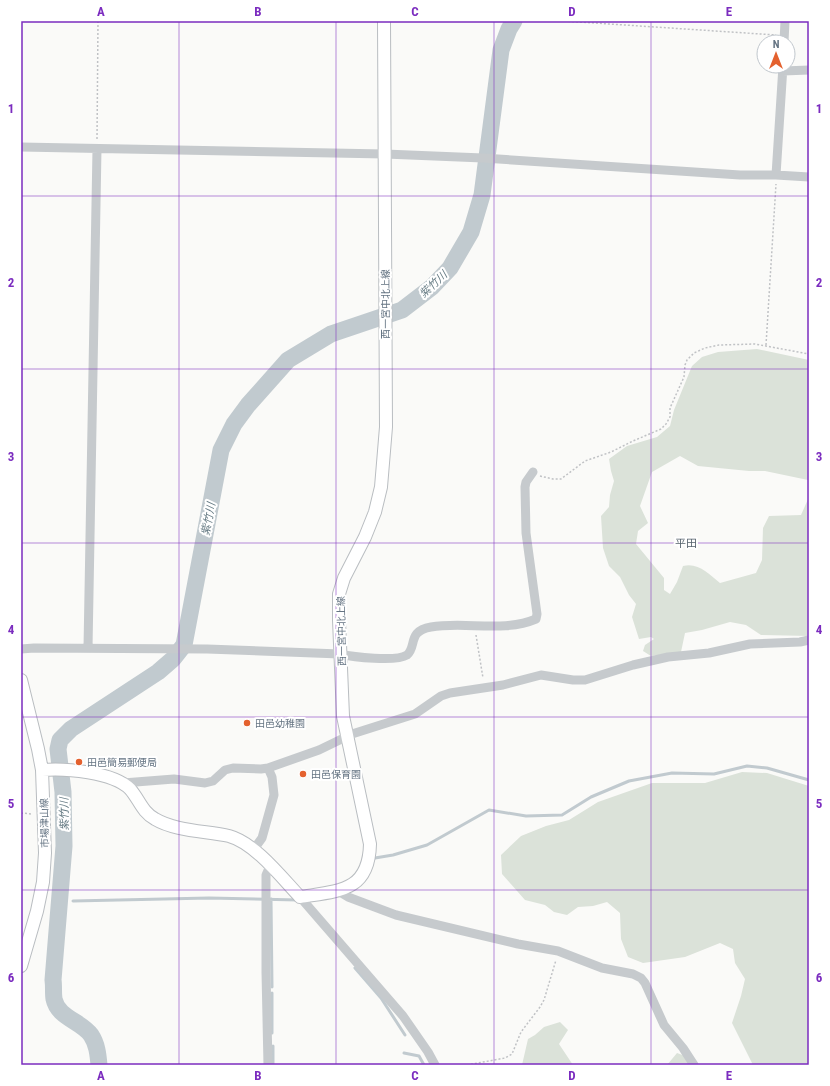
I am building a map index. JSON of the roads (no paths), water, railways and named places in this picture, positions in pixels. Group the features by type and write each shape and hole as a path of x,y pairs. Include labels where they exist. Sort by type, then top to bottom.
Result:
{"main road":[{"name":"西一宮中北上線","path":"300,897 340,890 356,882 363,874 368,864 370,855 370,844 343,716 339,594 344,578 365,537 375,512 381,487 386,427 384,21"},
{"name":"市場津山線","path":"21,680 42,770 44,792 45,853 43,882 37,911 21,966"},
{"path":"42,770 72,770 110,777 123,783 131,790 144,810 155,819 171,826 230,837 254,849 300,897"}],"street":[{"path":"784,34 785,21"},
{"path":"796,69 809,70"},
{"path":"776,175 783,74"},
{"path":"21,147 385,154 483,158 740,175 809,177"},
{"path":"88,648 97,149"},
{"path":"21,649 186,649 340,654 386,658 407,655 415,635 421,630 430,627 515,625 536,619 537,614 525,515 525,487 526,482 533,472"},
{"path":"123,783 170,779 205,783 213,781 225,770 233,768 268,768 303,756 347,736 415,714 441,696 450,693 485,688 541,675 573,680 585,680 650,661 709,653 750,644 800,642 809,640"},
{"path":"254,849 262,838 274,795 274,786 268,768"},
{"path":"268,1065 266,875 270,866"},
{"path":"340,890 348,897 396,915 518,944 558,951 602,968 633,974 641,978 664,1025 683,1048 694,1065"},
{"path":"300,897 403,1016 428,1052 435,1065"}],"waterway":[{"name":"紫竹川","path":"99,1065 98,1053 91,1035 82,1026 60,1011 54,999 53,980 64,846 63,792 58,749 60,740 71,729 158,672 173,659 184,645 221,450 234,424 248,405 288,360 331,334 402,310 432,287 450,268 471,232 482,195 501,50 509,29 514,21"},
{"path":"375,858 393,855 427,845 489,810 526,816 562,815 591,797 629,781 672,773 714,774 747,766 767,768 809,780"},
{"path":"73,901 209,898 298,900"},
{"path":"271,899 272,987"},
{"path":"355,968 381,998 405,1035"},
{"path":"272,993 272,1033"},
{"path":"273,1046 273,1065"},
{"path":"404,1053 419,1056 424,1065"}],"place":[{"name":"田邑幼稚園","path":"247,723"},
{"name":"田邑簡易郵便局","path":"79,762"},
{"name":"田邑保育園","path":"303,774"}],"district":[{"name":"平田","path":"686,543"}]}
